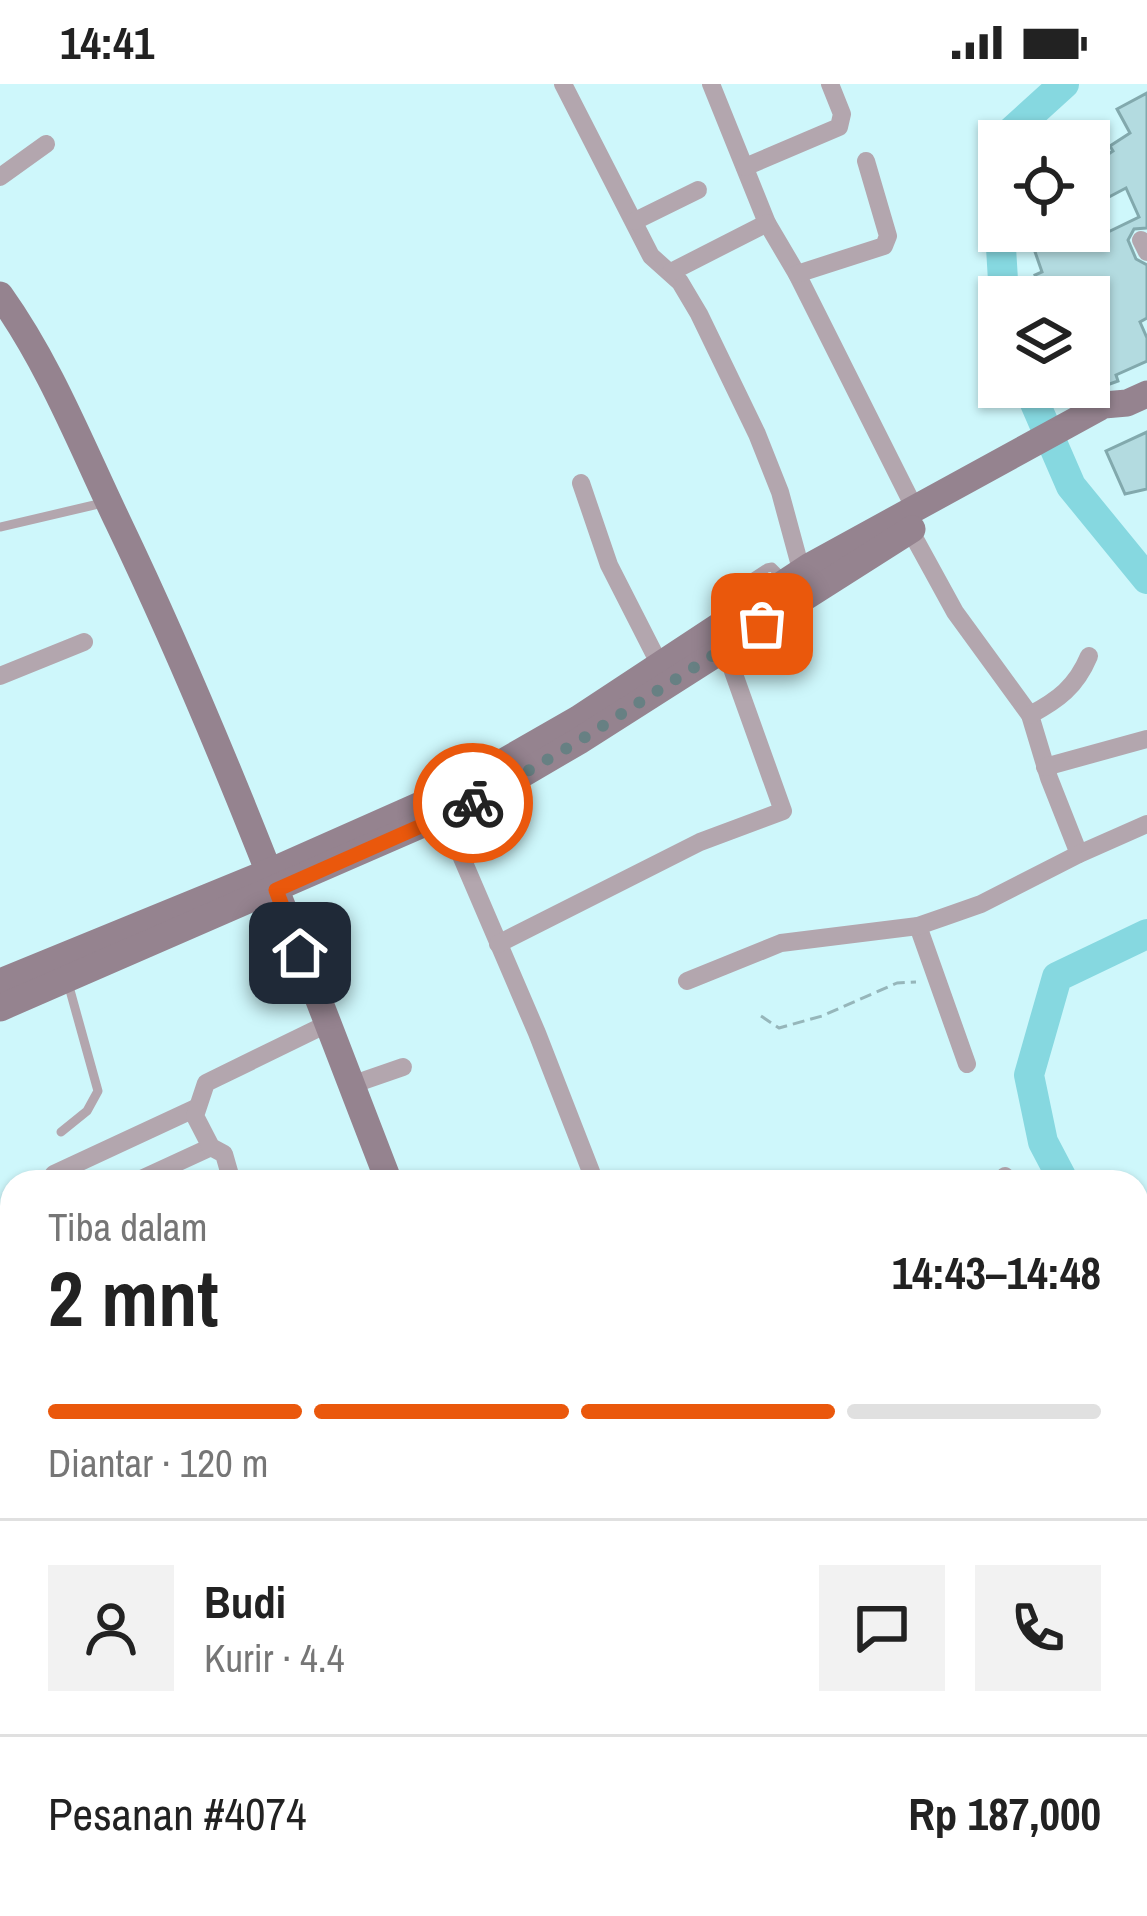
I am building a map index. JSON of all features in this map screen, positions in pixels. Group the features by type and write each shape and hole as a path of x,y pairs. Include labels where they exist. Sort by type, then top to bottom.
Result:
{"main road":[{"path":"0,295 57,390 172,639 273,881 384,1170"},
{"path":"725,635 794,578 1093,420 1104,405 1137,398"},
{"path":"0,982 444,816 563,750 664,674 912,518"},
{"path":"0,1008 67,981 454,790 664,674"}],"street":[{"path":"563,84 651,256 671,272 699,314 757,434 780,492 794,578"},
{"path":"711,84 767,223 797,274 956,613 1030,715 1078,854"},
{"path":"745,167 839,128 842,114 830,84"},
{"path":"0,177 46,144"},
{"path":"797,274 884,246 889,236 866,160"},
{"path":"635,221 698,190"},
{"path":"671,272 767,223"},
{"path":"581,483 609,565 664,674"},
{"path":"498,944 700,842 783,812 725,635"},
{"path":"0,676 84,642"},
{"path":"1030,715 1074,685 1089,656"},
{"path":"1045,767 1147,739"},
{"path":"444,816 590,1170"},
{"path":"687,981 782,943 917,926 981,904 1147,824"},
{"path":"917,926 968,1064"},
{"path":"229,1170 224,1154 211,1147 199,1126 196,1108 206,1083 327,1024"},
{"path":"351,1085 403,1067"},
{"path":"63,1170 196,1108"},
{"path":"162,1170 211,1147"}],"lane":[{"path":"0,527 108,502"},
{"path":"62,1132 87,1111 98,1090 67,981"}],"path":[{"path":"761,1016 779,1028 822,1016 898,983 936,980"}],"building":[{"path":"1147,93 1147,228 1134,229 1128,240 1136,259 1147,265 1147,318 1140,322 1147,338 1147,361 1116,375 1118,381 1110,384 1110,276 1035,276 1042,272 1035,252 1110,252 1110,231 1139,217 1126,188 1110,196 1110,146 1130,133 1117,109"},
{"path":"1147,432 1147,489 1125,494 1106,451"}],"waterway":[{"path":"1024,120 1064,84"},
{"path":"1001,252 1003,276"},
{"path":"1037,408 1071,486 1147,579"},
{"path":"1058,1170 1043,1142 1029,1075 1057,977 1147,934"}],"way so far":[{"path":"473,803 762,624"}],"route":[{"path":"300,953 276,890 473,803"}]}
